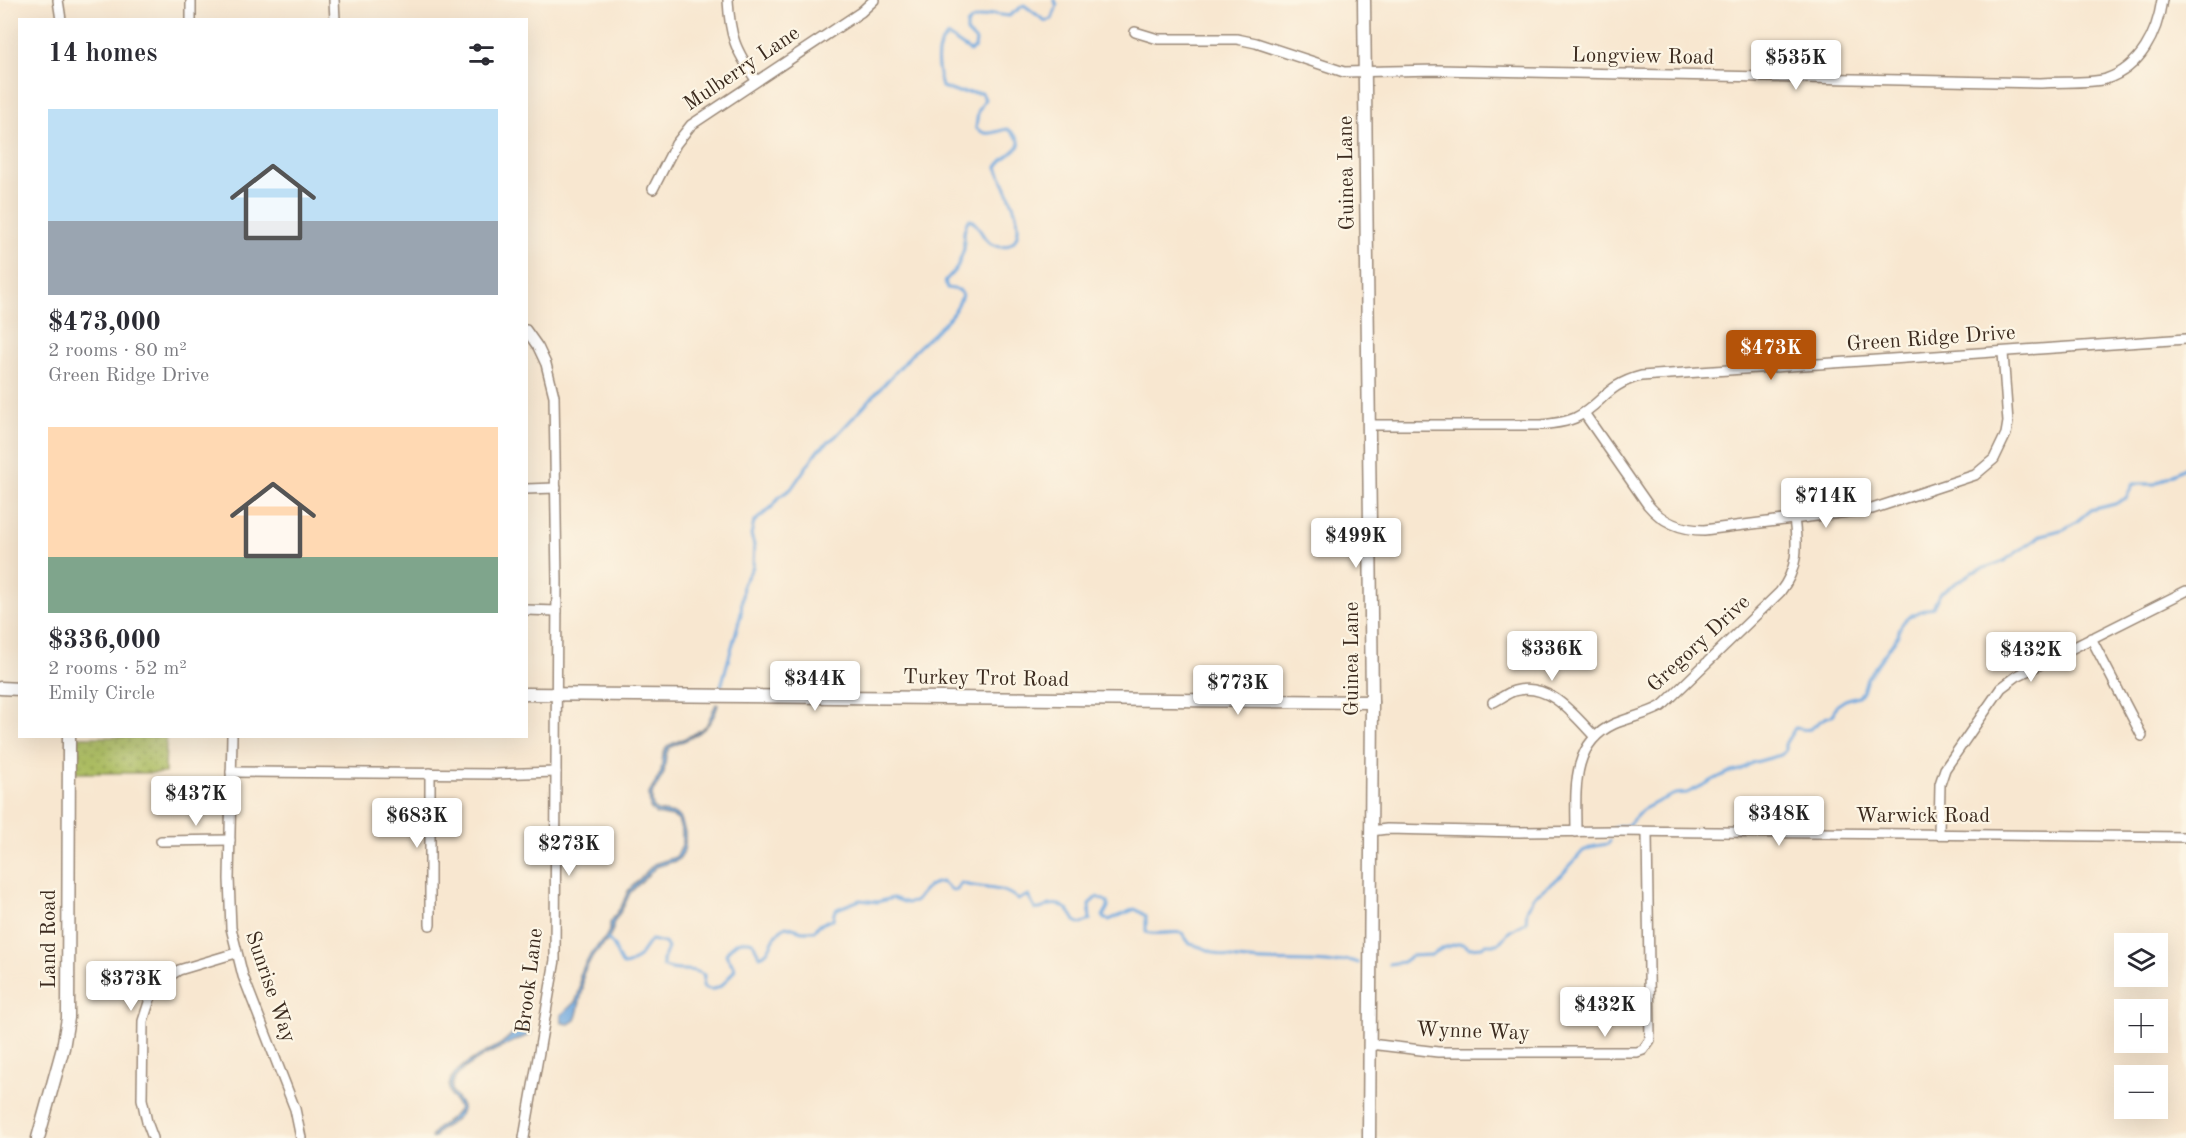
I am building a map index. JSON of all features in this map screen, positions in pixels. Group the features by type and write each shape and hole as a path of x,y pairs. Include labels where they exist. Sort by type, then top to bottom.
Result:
{"street":[{"path":"58,0 61,18"},
{"path":"191,0 191,18"},
{"path":"334,0 334,18"},
{"path":"729,0 731,33 736,49 756,80"},
{"name":"Mulberry Lane","path":"653,189 676,144 691,125 861,12 874,0"},
{"name":"Guinea Lane","path":"1364,0 1372,702 1369,1138"},
{"name":"Longview Road","path":"1136,32 1158,39 1237,39 1344,72 1438,70 2025,83 2105,79 2118,73 2133,62 2145,48 2157,27 2162,0"},
{"name":"Brook Lane","path":"524,1138 555,960 557,611 554,396 546,364 528,333"},
{"name":"Green Ridge Drive","path":"1370,425 1542,425 1565,422 1584,413 1616,385 1641,376 2186,339"},
{"path":"1584,413 1648,505 1671,524 1691,530 1704,530 1872,509 1966,479 1986,467 2001,448 2008,422 2003,352"},
{"path":"528,489 556,488"},
{"name":"Gregory Drive","path":"1576,832 1577,772 1580,760 1595,737 1611,725 1662,706 1780,592 1793,572 1796,561 1797,540 1794,519"},
{"path":"1939,834 1940,784 1945,769 2001,688 2017,676 2186,591"},
{"path":"528,610 557,611"},
{"path":"2091,638 2142,736"},
{"path":"0,688 18,688"},
{"path":"1493,702 1514,691 1541,692 1564,705 1595,737"},
{"name":"Turkey Trot Road","path":"528,694 1372,702"},
{"name":"Land Road","path":"38,1138 63,1048 68,1018 69,738"},
{"name":"Sunrise Way","path":"232,738 229,907 236,953 295,1109 301,1138"},
{"path":"231,772 556,772"},
{"path":"430,773 430,925"},
{"name":"Warwick Road","path":"1371,831 2186,837"},
{"name":"Wynne Way","path":"1370,1044 1438,1052 1637,1052 1643,1050 1650,1040 1647,833"},
{"path":"161,840 230,840"},
{"path":"153,1138 142,1099 143,1021 151,996 158,986 179,970 236,953"}],"green space":[{"path":"77,738 166,738 165,773 76,773"}],"water":[{"path":"716,704 718,705 715,714 705,728 693,737 669,748 664,773 652,794 653,807 657,811 675,814 680,818 685,832 683,853 678,860 656,867 630,893 613,924 608,940 593,955 583,974 583,988 575,1020 569,1024 562,1023 561,1015 576,1001 580,988 580,974 591,953 605,938 610,929 610,923 628,891 654,864 676,857 682,846 682,832 678,820 656,814 650,808 649,794 661,772 663,754 667,746 706,726"},
{"path":"524,1025 529,1027 531,1034 484,1056 461,1071 454,1080 452,1088 462,1106 461,1113 434,1138 431,1138 433,1133 453,1117 459,1108 449,1091 450,1080 470,1061 502,1043"}],"waterway":[{"path":"720,690 741,614 743,584 753,567 754,545 751,535 754,522 772,507 779,497 791,489 818,450 836,436 953,313 962,294 959,290 947,288 945,281 957,268 964,249 964,232 967,222 970,219 993,245 1005,247 1016,239 1018,230 1014,208 997,167 1016,149 1019,141 1008,129 984,133 976,128 978,112 985,99 982,93 956,92 942,87 938,60 940,46 948,36 970,51 975,48 976,41 967,32 967,25 972,20 993,14 1009,16 1024,5 1045,21 1052,19 1057,5 1054,0"},
{"path":"1614,828 1628,825 1642,810 1675,794 1687,793 1727,773 1781,755 1795,728 1810,729 1822,719 1832,716 1836,706 1863,692 1867,678 1898,636 1902,624 1910,616 1933,607 1940,593 1973,572 2004,561 2042,535 2064,529 2090,510 2115,504 2126,498 2133,484 2155,484 2186,467"},
{"path":"1389,964 1403,962 1411,956 1431,955 1457,944 1463,944 1469,948 1498,944 1510,931 1526,922 1527,910 1533,897 1561,876 1583,851 1608,844 1610,841"},
{"path":"607,939 613,945 623,965 636,959 651,940 665,943 668,948 663,966 673,970 699,972 704,975 703,987 713,989 722,985 735,969 726,954 737,942 753,942 759,956 763,955 786,926 802,931 814,931 819,925 833,919 837,909 860,900 877,902 893,898 907,903 915,902 929,886 942,882 953,891 957,890 961,883 1006,892 1018,900 1028,895 1035,909 1059,905 1066,908 1075,921 1081,924 1090,920 1089,904 1097,897 1108,902 1103,916 1105,919 1109,920 1135,909 1146,916 1146,932 1182,933 1190,944 1231,958 1331,963 1349,960 1358,963"}]}
